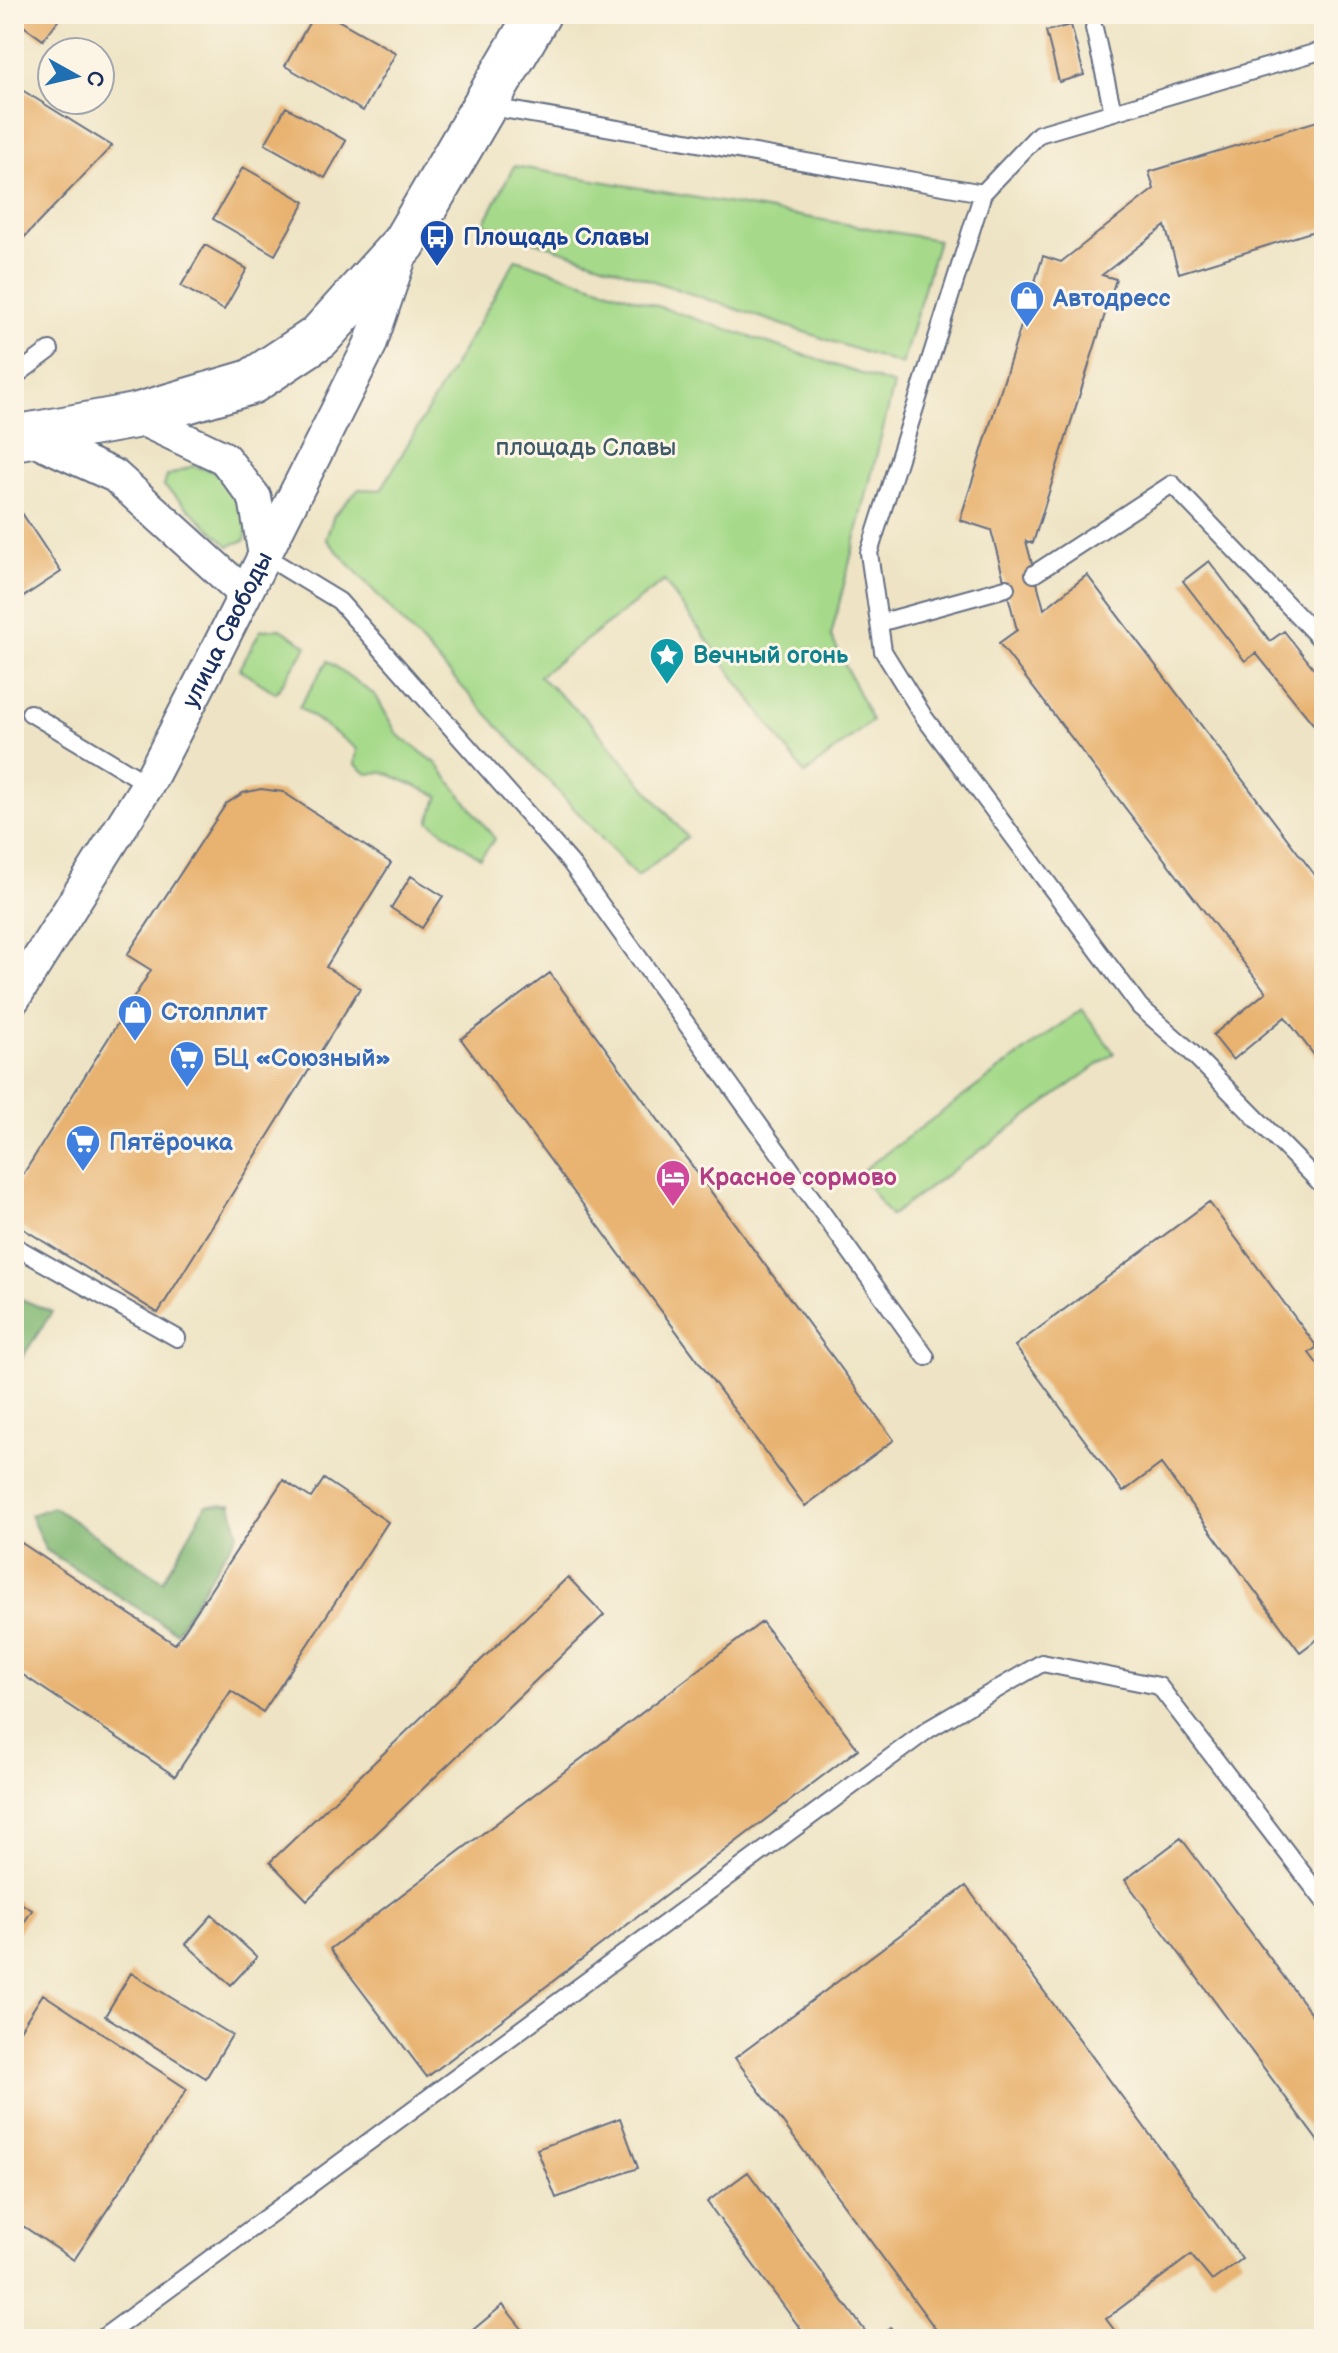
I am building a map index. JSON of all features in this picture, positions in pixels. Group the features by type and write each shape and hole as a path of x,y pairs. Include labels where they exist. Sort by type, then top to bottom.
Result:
{"main road":[{"name":"улица Свободы","path":"20,437 135,416 251,382 319,337 404,243 538,14"}],"street":[{"name":"улица Свободы","path":"14,998 148,784 370,345 404,243"},
{"path":"135,416 224,458 255,498 265,556"},
{"path":"20,437 115,476 244,593"}],"lane":[{"path":"1094,28 1113,112"},
{"path":"1324,50 1039,134 983,193 869,553 883,651 924,717 1140,1007 1189,1050 1324,1187"},
{"path":"484,106 983,193"},
{"path":"14,377 50,350"},
{"path":"1034,574 1172,484 1324,643"},
{"path":"265,556 339,601 570,862 926,1357"},
{"path":"879,623 1006,588"},
{"path":"30,713 148,784"},
{"path":"14,1246 177,1338"},
{"path":"101,2339 929,1729 1042,1663 1159,1686 1324,1901"}],"green space":[{"path":"514,166 938,240 902,365 484,224"},
{"name":"площадь Славы","path":"516,259 894,385 831,636 872,721 805,774 664,581 539,676 591,723 687,837 637,877 326,539 334,515 359,489 381,490"},
{"path":"192,466 220,473 236,490 249,521 245,540 229,546 164,486 167,476"},
{"path":"281,629 307,646 276,693 239,669 261,630"},
{"path":"328,661 376,696 397,734 436,763 495,839 480,858 429,821 439,796 384,772 367,774 355,764 357,749 299,707"},
{"path":"1082,1009 1114,1053 890,1216 859,1173"},
{"path":"14,1296 52,1312 14,1370"},
{"path":"231,1504 238,1532 176,1632 46,1550 30,1515 53,1507 163,1581 206,1505"}],"building":[{"path":"14,14 63,14 46,36 37,36 14,19"},
{"path":"314,14 327,14 396,53 363,111 285,66"},
{"path":"1071,25 1084,75 1059,82 1046,31"},
{"path":"14,85 36,99 36,116 64,116 112,146 14,248"},
{"path":"286,107 346,141 325,178 265,144"},
{"path":"1324,119 1324,228 1179,273 1165,226 1102,275 1116,279 1033,543 1026,541 1044,609 1087,575 1324,887 1324,1068 1285,1017 1233,1060 1213,1035 1266,992 999,643 1017,630 991,530 960,520 1043,256 1061,262 1154,189 1149,172"},
{"path":"243,167 305,202 275,255 213,219"},
{"path":"205,245 247,269 224,310 181,286"},
{"path":"14,501 61,572 14,603"},
{"path":"1209,561 1270,641 1284,631 1324,681 1324,716 1313,724 1256,653 1245,661 1183,581"},
{"name":"БЦ «Союзный»","path":"261,789 283,792 391,863 326,967 360,988 158,1313 14,1223 14,1189 151,970 127,955 226,804 243,793"},
{"path":"411,876 443,896 422,928 391,908"},
{"path":"550,973 894,1440 805,1506 461,1039"},
{"path":"1209,1202 1317,1347 1309,1353 1324,1373 1324,1634 1300,1652 1161,1464 1123,1492 1015,1346"},
{"path":"324,1479 388,1522 263,1712 231,1691 175,1776 14,1669 14,1538 175,1644 283,1480 311,1498"},
{"path":"568,1577 604,1615 307,1900 270,1862"},
{"path":"762,1622 858,1749 427,2077 330,1949"},
{"path":"1181,1838 1324,2031 1324,2141 1320,2144 1125,1880"},
{"path":"966,1886 1242,2259 1212,2281 1191,2255 1106,2319 1121,2339 943,2339 735,2058"},
{"path":"14,1899 32,1910 14,1939"},
{"path":"212,1915 257,1957 231,1985 186,1944"},
{"path":"131,1973 232,2035 206,2078 105,2016"},
{"path":"43,1994 187,2089 74,2260 14,2220 14,2039"},
{"path":"620,2118 638,2168 556,2198 537,2149"},
{"path":"748,2172 871,2339 808,2339 707,2202"},
{"path":"503,2305 530,2339 462,2339"},
{"path":"891,2328 899,2339 877,2339"}],"place":[{"name":"Площадь Славы","path":"437,268"},
{"name":"Автодресс","path":"1027,329"},
{"name":"Вечный огонь","path":"667,686"},
{"name":"Столплит","path":"135,1043"},
{"name":"БЦ «Союзный»","path":"187,1089"},
{"name":"Пятёрочка","path":"83,1173"},
{"name":"Красное сормово","path":"673,1208"}]}
